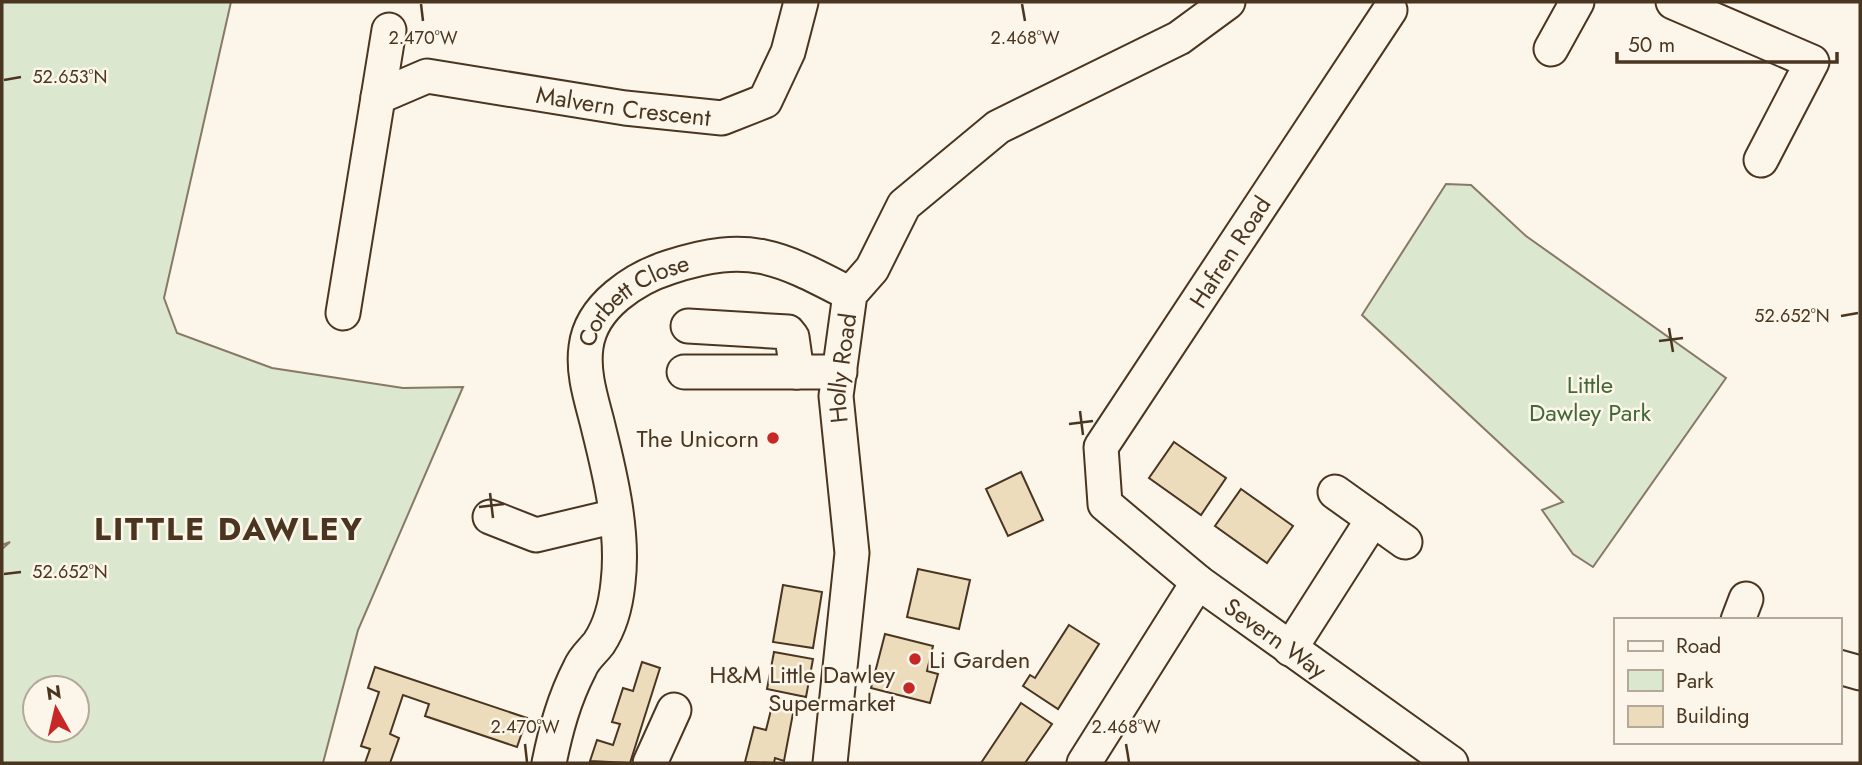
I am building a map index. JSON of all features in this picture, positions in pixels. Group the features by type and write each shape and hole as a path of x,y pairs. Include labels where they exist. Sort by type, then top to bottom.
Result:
{"street":[{"name":"Malvern Crescent","path":"378,97 427,76 625,108 722,118 765,101 788,52 801,2"},
{"name":"Holly Road","path":"830,763 852,553 836,396 850,294 872,269 904,205 998,127 1178,38 1228,2"},
{"path":"1551,49 1577,2"},
{"path":"1673,2 1812,62 1761,160"},
{"name":"Hafren Road","path":"1105,504 1101,447 1390,10"},
{"path":"343,313 389,30"},
{"name":"Corbett Close","path":"549,763 561,708 581,664 601,640 613,613 619,580 616,516 587,378 586,345 598,317 619,294 643,276 699,257 746,252 799,267 850,294"},
{"path":"688,326 788,332 792,337 797,372"},
{"path":"684,372 840,372"},
{"path":"1335,492 1405,542"},
{"name":"Severn Way","path":"1105,504 1198,582 1451,763"},
{"path":"490,517 536,535 616,516"},
{"path":"1290,649 1373,519"},
{"path":"1084,763 1198,582"},
{"path":"1841,668 1860,673"},
{"path":"650,763 674,710"}],"green space":[{"path":"2,2 231,2 164,298 177,333 272,368 403,388 463,387 358,630 323,763 2,763 2,549 10,542 2,545"},
{"name":"Little Dawley Park","path":"1446,184 1471,185 1526,236 1726,378 1593,567 1573,554 1542,510 1563,502 1362,315"}],"building":[{"path":"1174,442 1226,478 1201,515 1149,478"},
{"path":"1021,472 1043,520 1008,536 986,489"},
{"path":"1241,489 1293,526 1267,563 1215,526"},
{"path":"918,569 970,580 959,629 907,617"},
{"path":"783,585 822,592 813,648 773,642"},
{"path":"1069,625 1099,644 1058,709 1023,686 1030,675 1035,678"},
{"path":"885,634 933,646 927,671 938,674 930,703 871,688"},
{"path":"774,652 813,659 806,697 767,689"},
{"path":"642,662 660,668 630,763 590,761 597,740 613,745 620,724 612,722 623,688 633,691"},
{"path":"375,667 527,718 517,747 425,716 429,704 403,695 390,734 399,738 390,763 365,763 370,749 361,746 379,692 368,688"},
{"path":"773,702 794,708 784,761 775,758 774,763 745,762 754,727 766,730"},
{"path":"1021,703 1052,724 1025,763 981,763"}],"place":[{"name":"The Unicorn","path":"773,438"},
{"name":"Li Garden","path":"915,659"},
{"name":"H&M Little Dawley Supermarket","path":"909,688"}],"district":[{"name":"LITTLE DAWLEY","path":"229,529"}]}
